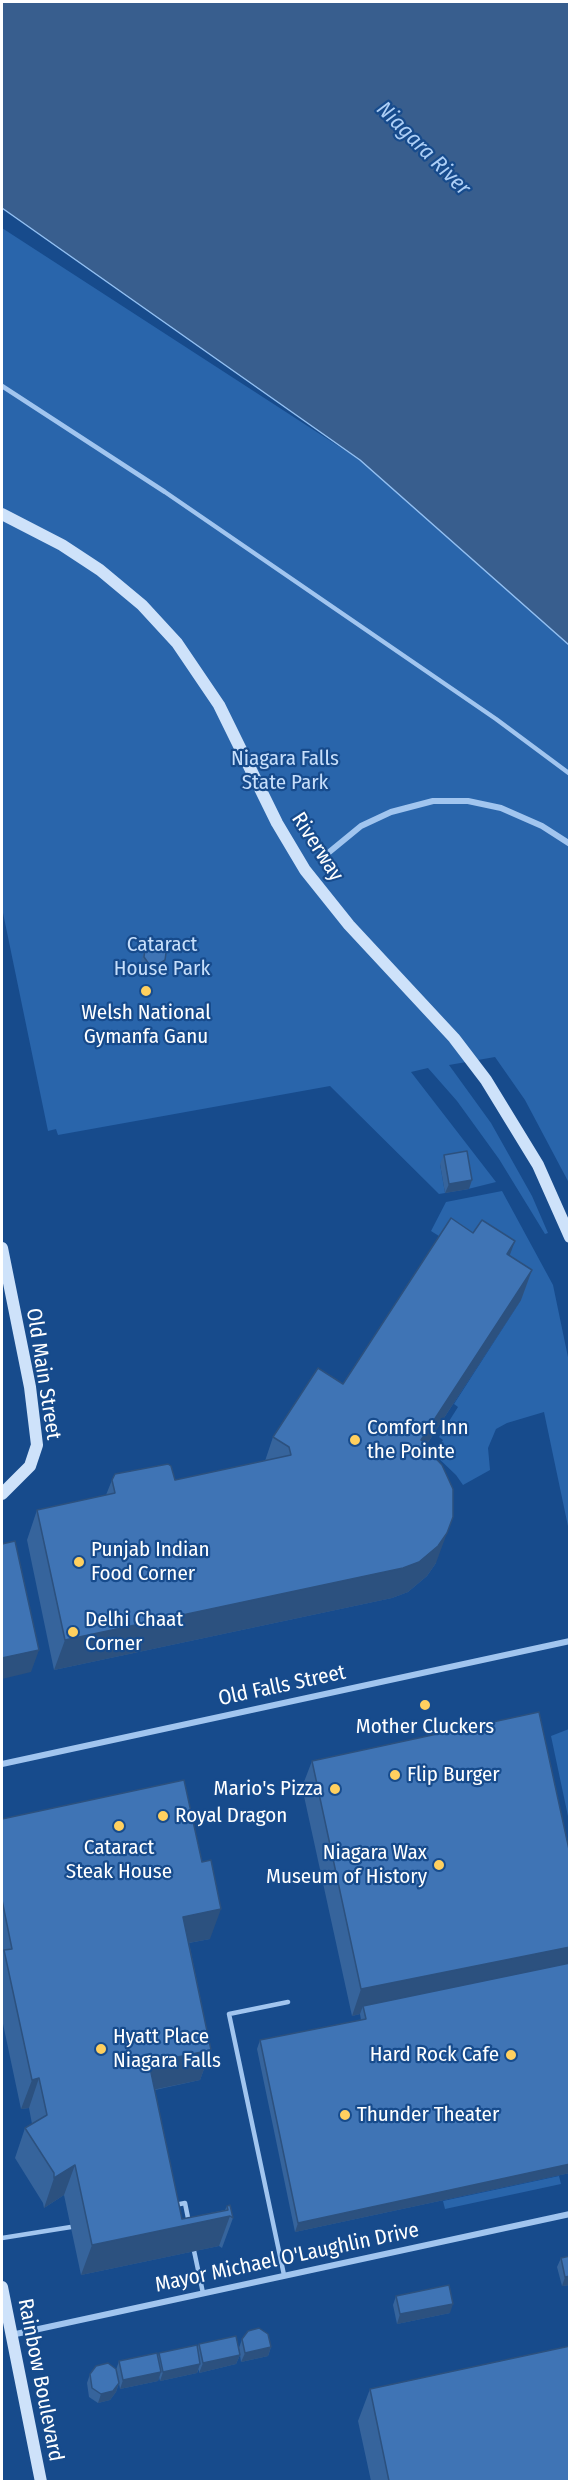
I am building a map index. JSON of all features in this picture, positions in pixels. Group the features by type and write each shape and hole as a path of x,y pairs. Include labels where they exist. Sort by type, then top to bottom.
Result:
{"main road":[{"name":"Riverway","path":"2,514 62,545 100,570 142,605 188,657 219,705 273,815 305,870 349,925 454,1038 486,1080 538,1165 570,1237"},
{"path":"2,524 16,521"},
{"name":"Old Main Street","path":"2,1248 30,1387 37,1445 30,1466 2,1494"},
{"name":"Rainbow Boulevard","path":"2,2287 41,2481"}],"street":[{"path":"322,858 361,826 391,812 433,801 468,801 501,808 542,826 570,844"},
{"name":"Old Falls Street","path":"2,1764 570,1641"},
{"name":"Mayor Michael O'Laughlin Drive","path":"11,2335 570,2214"}],"lane":[{"path":"2,386 165,492 495,719 570,774"},
{"path":"284,2275 229,2014 288,2002"},
{"path":"174,2205 185,2203 203,2293"},
{"path":"2,2238 71,2227"}],"green space":[{"name":"Niagara Falls State Park","path":"2,228 360,460 569,645 569,1183 525,1100 495,1057 449,1065 491,1123 532,1196 548,1233 545,1234 499,1159 457,1101 428,1068 411,1072 496,1182 468,1189 463,1160 440,1164 445,1193 439,1194 330,1086 58,1135 56,1129 48,1131 2,908"},
{"path":"502,1191 553,1285 569,1362 569,1531 544,1412 507,1423 496,1429 488,1448 490,1470 463,1485 434,1454 443,1440 439,1437 458,1407 454,1404 521,1300 461,1250 431,1231 446,1202"},
{"path":"569,1729 569,1821 551,1736"},
{"path":"559,2176 561,2184 445,2209 443,2201"}],"water":[{"name":"Niagara River","path":"2,2 569,2 569,645 360,460 2,208"}],"building":[{"path":"153,944 161,945 166,953 165,960 157,965 149,964 144,957 145,949"},
{"path":"467,1151 472,1180 449,1184 444,1155"},
{"name":"Comfort Inn the Pointe","path":"451,1218 473,1233 482,1220 515,1241 507,1254 532,1270 421,1440 428,1444 426,1448 442,1465 453,1489 453,1517 447,1533 438,1546 419,1562 403,1568 65,1640 37,1510 115,1493 112,1480 115,1474 168,1464 171,1466 175,1480 291,1455 289,1447 273,1437 318,1368 343,1384"},
{"path":"15,1541 39,1650 2,1658 2,1544"},
{"path":"539,1712 570,1854 570,1947 361,1989 312,1761"},
{"name":"Hyatt Place Niagara Falls","path":"184,1780 202,1862 211,1860 221,1909 183,1917 211,2050 149,2063 182,2219 228,2210 227,2206 230,2205 233,2218 230,2216 92,2245 75,2165 54,2178 54,2173 25,2128 47,2115 39,2078 32,2080 4,1950 12,1949 2,1900 2,1819"},
{"path":"570,1963 570,2164 298,2223 260,2040 366,2019 363,2006"},
{"path":"570,2256 570,2276 565,2277 561,2258"},
{"path":"449,2285 453,2304 400,2314 396,2296"},
{"path":"259,2328 268,2334 271,2347 245,2353 242,2339 248,2331"},
{"path":"236,2336 240,2355 203,2363 199,2344"},
{"path":"197,2345 200,2364 163,2372 159,2353"},
{"path":"570,2346 570,2481 389,2481 370,2389"},
{"path":"157,2353 161,2372 123,2380 119,2361"},
{"path":"108,2363 116,2369 119,2383 113,2391 101,2394 92,2388 90,2374 96,2366"}],"place":[{"name":"Welsh National Gymanfa Ganu","path":"146,991"},
{"name":"Comfort Inn the Pointe","path":"355,1440"},
{"name":"Punjab Indian Food Corner","path":"79,1562"},
{"name":"Delhi Chaat Corner","path":"73,1632"},
{"name":"Mother Cluckers","path":"425,1705"},
{"name":"Flip Burger","path":"395,1775"},
{"name":"Mario's Pizza","path":"335,1789"},
{"name":"Royal Dragon","path":"163,1816"},
{"name":"Cataract Steak House","path":"119,1826"},
{"name":"Niagara Wax Museum of History","path":"439,1865"},
{"name":"Hyatt Place Niagara Falls","path":"101,2049"},
{"name":"Hard Rock Cafe","path":"511,2055"},
{"name":"Thunder Theater","path":"345,2115"}],"park label":[{"name":"Cataract House Park","path":"162,957"}]}
